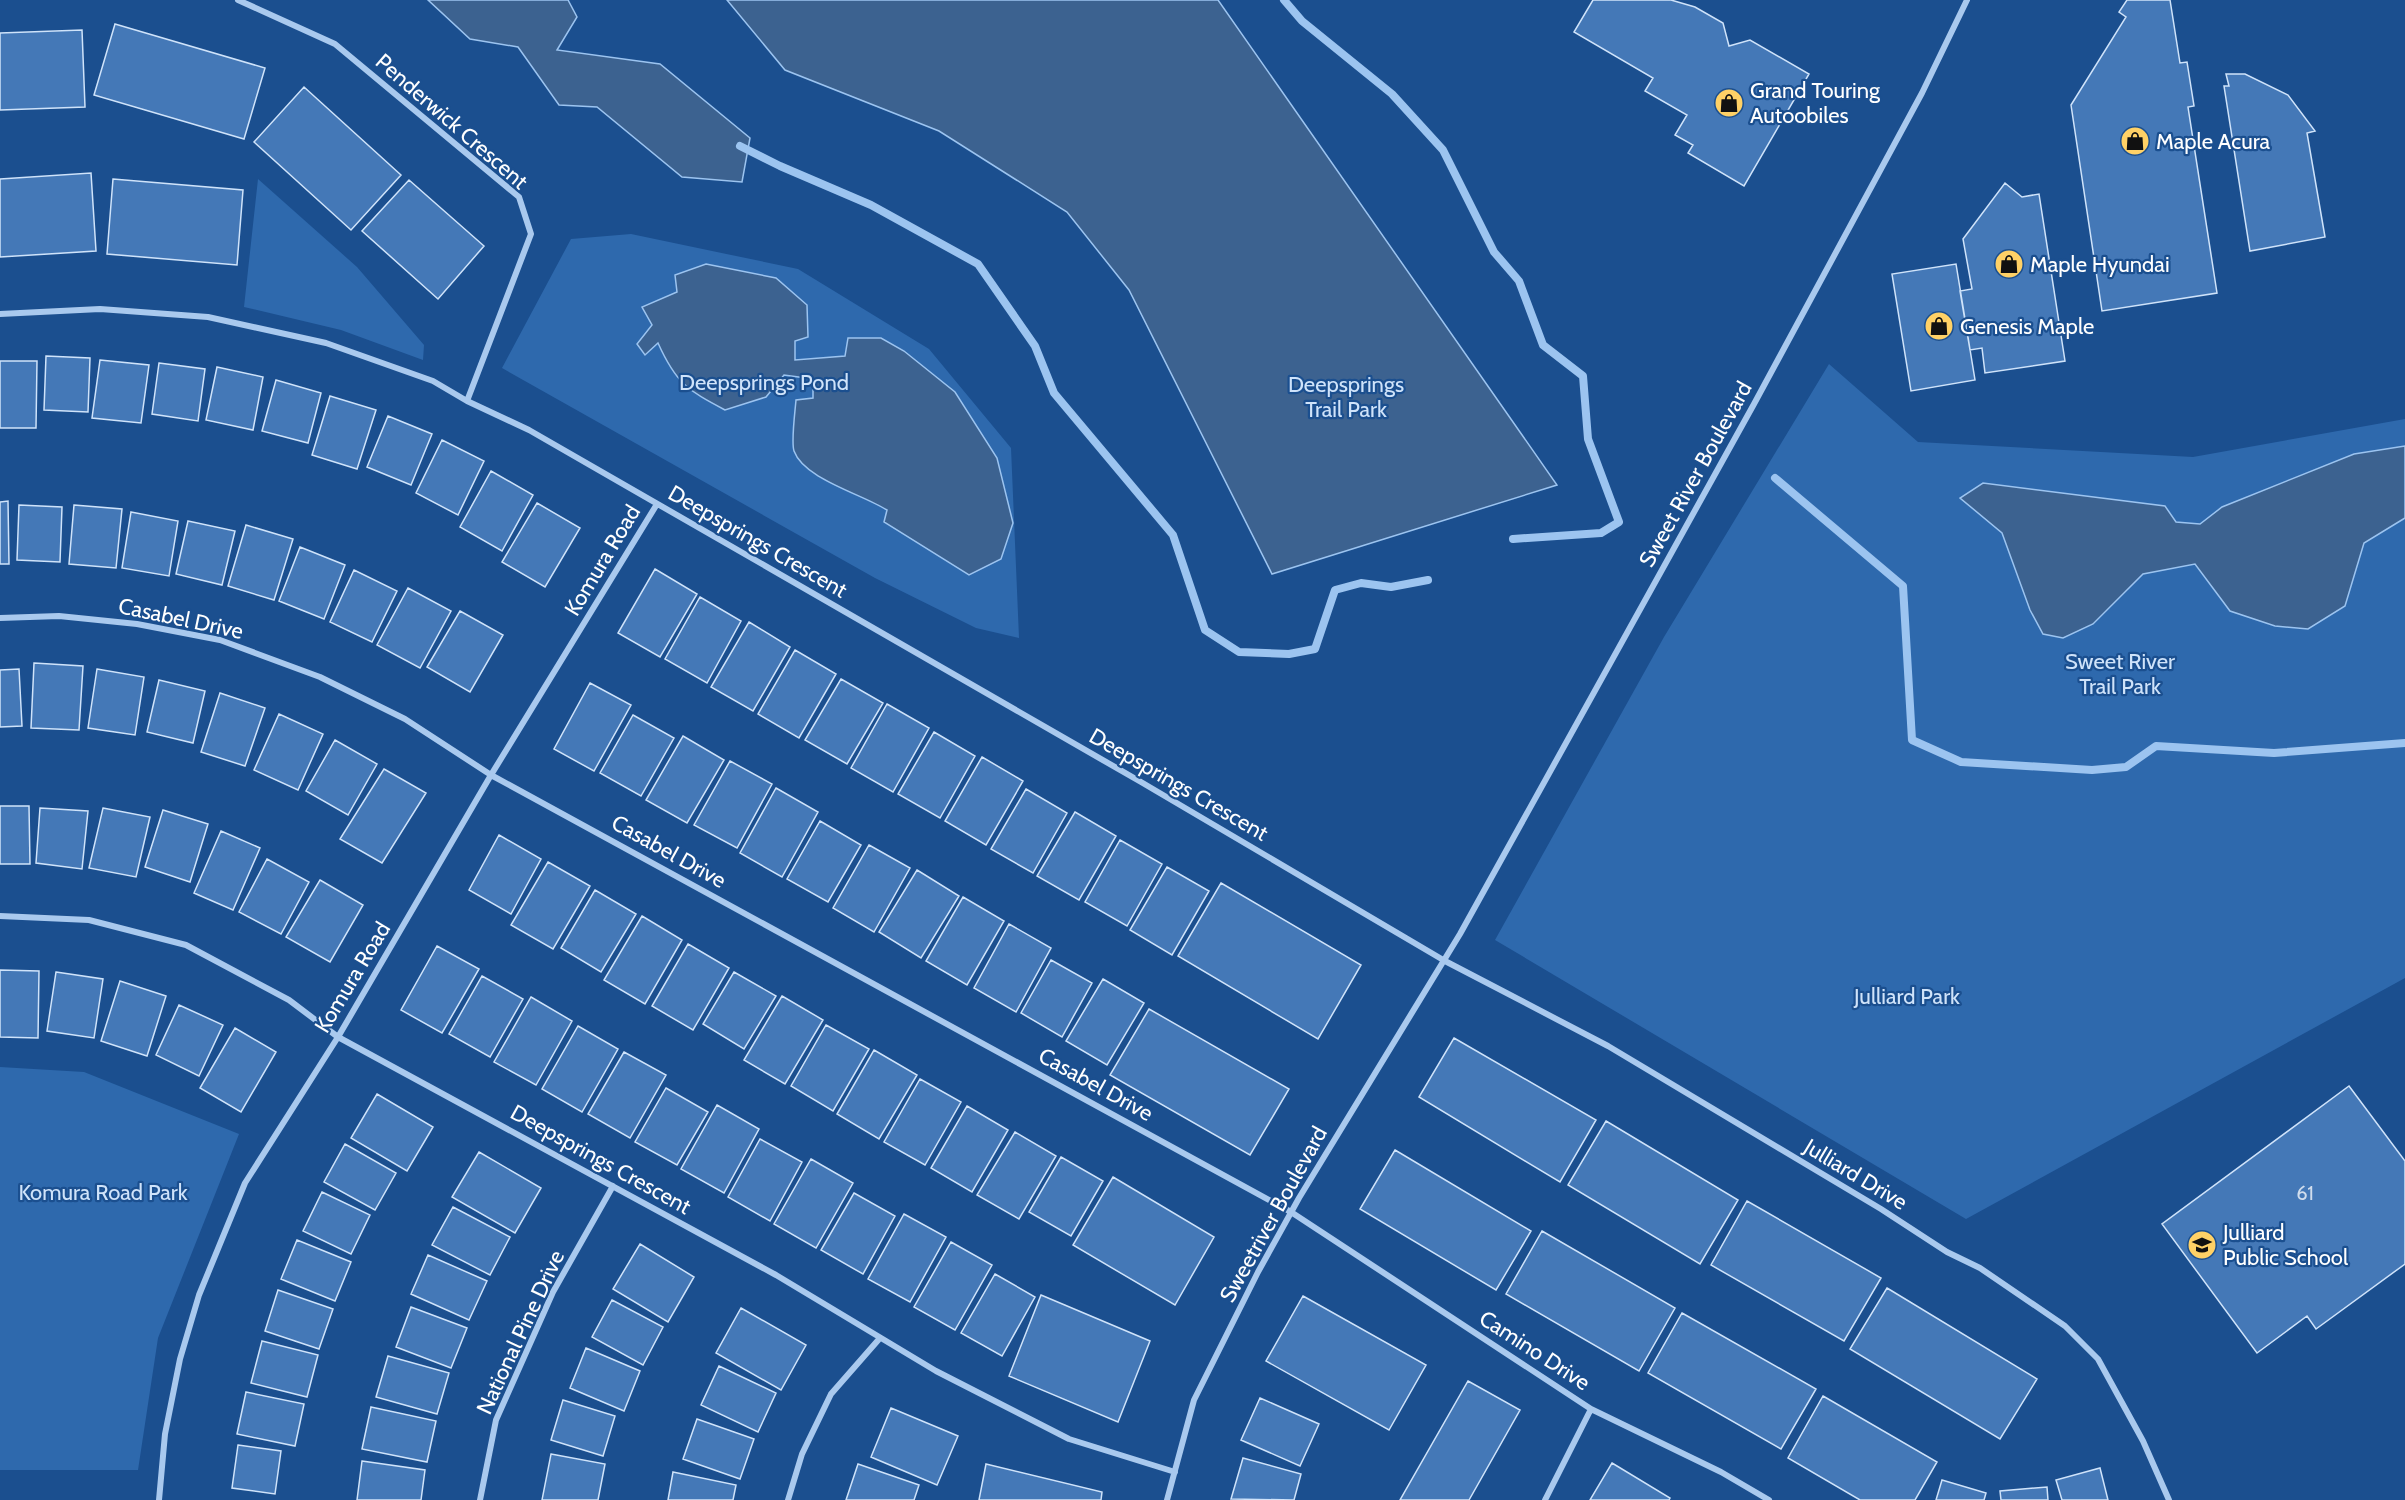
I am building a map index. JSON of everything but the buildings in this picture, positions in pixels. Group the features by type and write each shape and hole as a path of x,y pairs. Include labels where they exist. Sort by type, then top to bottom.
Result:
{"street":[{"name":"Penderwick Crescent","path":"238,0 335,45 519,196 531,234 467,401"},
{"name":"Sweet River Boulevard","path":"1445,961 1760,394 1913,109 1967,0"},
{"name":"Deepsprings Crescent","path":"0,314 100,309 208,317 326,343 433,381 467,401 529,430 1141,782 1445,961"},
{"name":"Komura Road","path":"159,1500 174,1389 199,1295 245,1183 338,1036 491,775 657,504"},
{"name":"Casabel Drive","path":"0,618 59,616 137,624 220,640 320,677 405,718 491,775 1291,1212"},
{"name":"Deepsprings Crescent","path":"0,916 89,920 186,945 289,1000 338,1036 776,1275 936,1371 1069,1439 1175,1472"},
{"name":"Sweetriver Boulevard","path":"1167,1500 1194,1400 1291,1212 1445,961"},
{"name":"Julliard Drive","path":"1445,961 1608,1046 1881,1209 1947,1252 1980,1268 2065,1326 2098,1359 2143,1441 2169,1500"},
{"name":"National Pine Drive","path":"480,1500 496,1420 553,1292 613,1186"},
{"name":"Camino Drive","path":"1291,1212 1591,1408 1721,1472 1768,1500"},
{"path":"788,1500 802,1454 831,1394 880,1338"},
{"path":"1545,1500 1591,1408"}],"green space":[{"path":"258,179 357,267 424,345 423,360 341,330 244,307"},
{"name":"Deepsprings Pond","path":"631,234 798,269 929,349 1011,448 1019,638 976,628 875,578 502,368 571,239"},
{"path":"1829,364 1918,442 2193,457 2405,419 2405,978 1966,1219 1495,940 1664,637"},
{"name":"Komura Road Park","path":"0,1067 84,1072 239,1134 158,1338 138,1470 0,1470"}],"shaded area":[{"path":"428,0 568,0 577,17 557,50 660,64 750,138 742,182 682,177 597,107 559,105 518,47 470,39"},
{"name":"Deepsprings Trail Park","path":"727,0 1218,0 1557,485 1272,574 1129,290 1067,212 939,131 785,70"},
{"path":"706,264 776,278 807,305 808,337 795,341 795,360 845,356 848,338 881,338 904,351 955,392 997,458 1013,523 1001,559 969,575 884,522 887,510 809,470 794,451 793,434 796,400 813,398 813,379 784,375 766,397 725,410 692,391 677,377 658,343 645,355 637,344 652,325 642,307 677,292 675,275"},
{"path":"2405,446 2405,518 2364,543 2345,606 2308,629 2275,626 2230,611 2195,564 2143,574 2093,624 2063,638 2043,634 2030,610 2002,533 1960,498 1983,483 2165,506 2176,522 2200,524 2222,507 2354,454"}],"waterway":[{"path":"1284,0 1302,21 1392,94 1443,150 1494,252 1519,281 1543,345 1583,376 1588,439 1619,522 1601,533 1513,539"},
{"path":"740,146 780,166 871,205 978,264 1035,346 1054,393 1173,535 1205,630 1239,652 1289,654 1315,649 1335,590 1361,583 1391,587 1428,580"},
{"path":"1775,478 1903,586 1912,740 1961,762 2092,770 2126,767 2156,746 2274,753 2405,743"}],"place":[{"name":"Grand Touring Autoobiles","path":"1729,103"},
{"name":"Maple Acura","path":"2135,141"},
{"name":"Maple Hyundai","path":"2009,264"},
{"name":"Genesis Maple","path":"1939,326"},
{"name":"Julliard Public School","path":"2202,1245"}],"park label":[{"name":"Sweet River Trail Park","path":"2120,674"},
{"name":"Julliard Park","path":"1907,996"}]}
